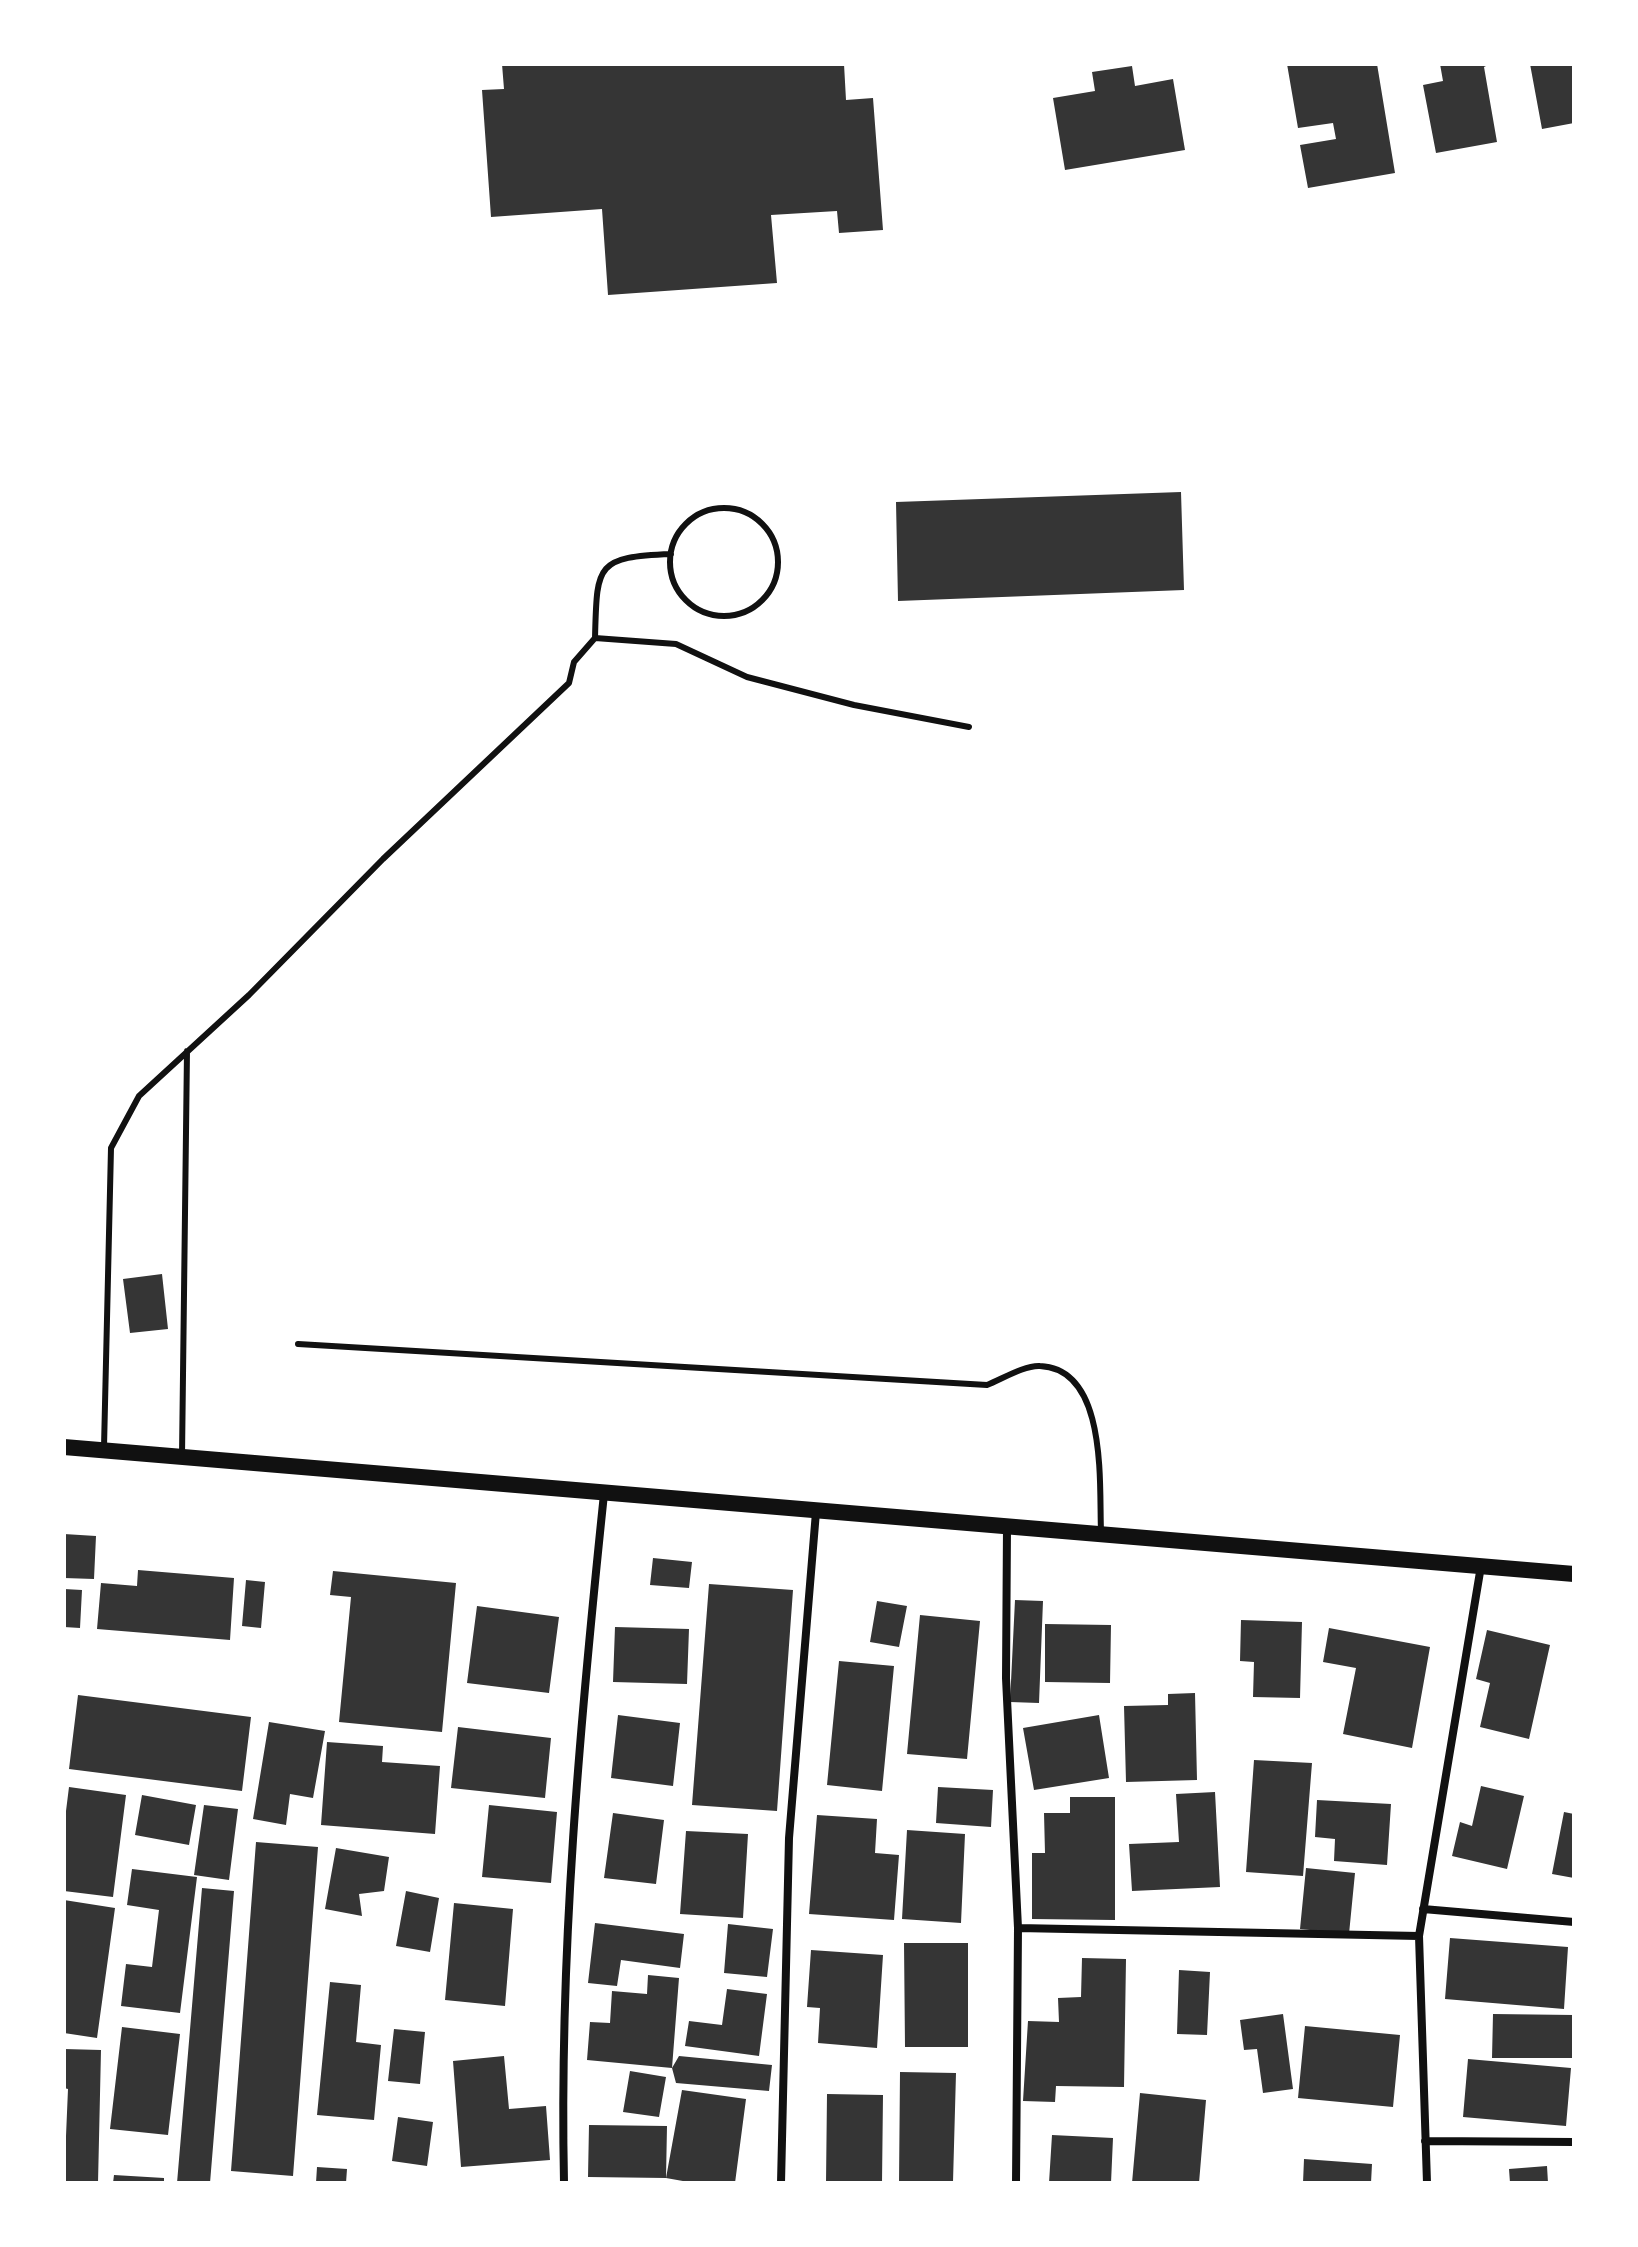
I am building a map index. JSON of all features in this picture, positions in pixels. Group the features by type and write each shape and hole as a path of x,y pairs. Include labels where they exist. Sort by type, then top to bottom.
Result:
{"main road":[{"path":"64,1447 1574,1574"}],"street":[{"path":"564,2183 567,1919 585,1673 604,1494"},
{"path":"781,2183 789,1838 816,1512"},
{"path":"1007,1527 1006,1678 1018,1928 1016,2183"},
{"path":"1427,2183 1419,1936 1481,1565"},
{"path":"1423,1909 1574,1922"},
{"path":"1018,1928 1419,1936"},
{"path":"1425,2141 1574,2142"}],"lane":[{"path":"724,508 746,511 763,522 775,539 780,560 770,593 741,613 723,616 691,605 679,593 671,578 671,554 673,541 685,524 703,512 724,508"},
{"path":"104,1450 111,1148 139,1096 249,995 383,859 569,683 574,662 595,638 596,594 603,571 622,556 671,554"},
{"path":"595,638 676,644 747,677 854,705 969,727"},
{"path":"182,1456 187,1051"},
{"path":"298,1344 987,1385 1038,1365 1068,1374 1085,1399 1098,1439 1101,1534"}],"building":[{"path":"502,64 844,64 846,100 873,98 883,230 839,233 837,211 771,215 777,283 608,295 602,209 491,217 482,90 504,89"},
{"path":"1287,64 1377,64 1395,173 1308,188 1300,145 1336,139 1333,123 1298,128"},
{"path":"1440,64 1490,64 1484,67 1497,142 1436,153 1423,85 1443,81"},
{"path":"1530,64 1574,64 1574,123 1542,129"},
{"path":"1132,66 1135,86 1173,79 1185,150 1065,170 1053,98 1095,91 1092,72"},
{"path":"1181,492 1184,590 898,601 896,502"},
{"path":"162,1274 168,1329 130,1333 123,1279"},
{"path":"64,1534 96,1536 94,1579 64,1578"},
{"path":"653,1558 692,1562 689,1588 650,1585"},
{"path":"138,1570 234,1578 230,1640 97,1629 101,1583 137,1586"},
{"path":"333,1571 456,1583 442,1732 339,1722 351,1597 330,1595"},
{"path":"246,1580 265,1582 261,1628 242,1626"},
{"path":"709,1584 793,1590 777,1811 692,1805"},
{"path":"64,1589 82,1590 80,1628 64,1627"},
{"path":"1015,1600 1043,1601 1039,1703 1010,1702"},
{"path":"877,1601 907,1606 899,1647 870,1642"},
{"path":"477,1606 559,1617 549,1693 467,1683"},
{"path":"920,1615 980,1621 967,1759 907,1754"},
{"path":"1241,1620 1302,1622 1300,1698 1253,1697 1254,1662 1240,1661"},
{"path":"1045,1624 1111,1625 1110,1683 1045,1682"},
{"path":"615,1627 689,1629 687,1684 613,1682"},
{"path":"1329,1628 1430,1647 1412,1748 1343,1734 1356,1668 1323,1662"},
{"path":"1487,1630 1550,1645 1529,1739 1480,1727 1490,1683 1476,1679"},
{"path":"839,1661 894,1666 882,1791 827,1785"},
{"path":"1195,1693 1197,1780 1126,1782 1124,1706 1168,1705 1168,1694"},
{"path":"78,1695 251,1717 242,1791 69,1769"},
{"path":"618,1715 680,1723 673,1786 611,1778"},
{"path":"1099,1715 1109,1778 1034,1790 1023,1728"},
{"path":"269,1722 325,1731 313,1798 290,1794 286,1825 253,1819"},
{"path":"458,1727 551,1738 545,1798 451,1788"},
{"path":"327,1742 383,1746 382,1762 440,1766 435,1834 321,1825"},
{"path":"1254,1760 1312,1763 1303,1876 1246,1872"},
{"path":"1481,1786 1524,1796 1507,1869 1452,1856 1460,1822 1472,1826"},
{"path":"69,1787 126,1795 113,1897 64,1891 64,1827"},
{"path":"938,1787 993,1790 991,1827 936,1823"},
{"path":"1215,1792 1220,1887 1132,1891 1129,1844 1179,1842 1176,1794"},
{"path":"142,1795 196,1805 189,1845 135,1835"},
{"path":"1070,1797 1115,1797 1115,1920 1032,1919 1032,1853 1045,1853 1044,1813 1070,1813"},
{"path":"1317,1800 1391,1804 1387,1865 1334,1861 1335,1839 1315,1837"},
{"path":"204,1805 238,1809 229,1880 194,1875"},
{"path":"489,1805 557,1812 551,1883 482,1877"},
{"path":"1564,1812 1574,1814 1574,1878 1552,1874"},
{"path":"613,1813 664,1820 656,1884 604,1878"},
{"path":"817,1815 877,1819 875,1853 899,1855 894,1920 809,1914"},
{"path":"907,1830 965,1834 961,1923 902,1919"},
{"path":"686,1831 748,1834 743,1918 680,1914"},
{"path":"256,1842 318,1847 293,2176 231,2171"},
{"path":"336,1848 389,1857 384,1891 359,1894 362,1916 325,1909"},
{"path":"1306,1868 1355,1873 1349,1934 1300,1929"},
{"path":"132,1869 197,1877 180,2013 121,2006 126,1964 152,1967 159,1910 127,1905"},
{"path":"202,1888 234,1891 210,2183 177,2183"},
{"path":"406,1891 439,1898 430,1952 396,1946"},
{"path":"64,1900 115,1908 97,2038 64,2033"},
{"path":"454,1903 513,1909 505,2006 445,2000"},
{"path":"595,1923 684,1934 680,1968 621,1960 617,1986 588,1983"},
{"path":"728,1924 773,1929 767,1977 724,1973"},
{"path":"1450,1938 1568,1947 1564,2009 1445,1999"},
{"path":"904,1943 968,1943 968,2047 905,2047"},
{"path":"811,1950 883,1955 877,2048 818,2043 820,2008 807,2007"},
{"path":"1082,1958 1126,1959 1124,2087 1056,2086 1055,2102 1023,2101 1028,2021 1059,2022 1058,1998 1081,1997"},
{"path":"1179,1970 1210,1972 1207,2035 1177,2034"},
{"path":"648,1975 679,1978 672,2068 587,2060 590,2022 610,2023 612,1991 647,1994"},
{"path":"330,1982 361,1985 356,2042 381,2045 374,2120 317,2115"},
{"path":"727,1989 767,1994 759,2056 685,2046 689,2021 722,2025"},
{"path":"1283,2014 1293,2089 1263,2093 1257,2049 1244,2050 1240,2020"},
{"path":"1493,2014 1574,2015 1574,2058 1492,2058"},
{"path":"1305,2026 1400,2035 1393,2107 1298,2098"},
{"path":"122,2027 180,2034 168,2135 110,2129"},
{"path":"394,2029 425,2032 420,2084 388,2081"},
{"path":"64,2049 101,2050 98,2183 64,2183 68,2089 64,2088"},
{"path":"504,2056 509,2109 546,2106 550,2160 461,2167 453,2061"},
{"path":"679,2056 772,2065 769,2091 676,2083 672,2068"},
{"path":"1468,2059 1571,2068 1566,2126 1463,2117"},
{"path":"630,2071 666,2077 659,2117 623,2112"},
{"path":"900,2072 956,2073 953,2182 899,2183"},
{"path":"682,2090 746,2099 735,2183 694,2183 666,2178"},
{"path":"1140,2093 1206,2100 1199,2183 1132,2183"},
{"path":"827,2094 883,2095 882,2183 826,2183"},
{"path":"398,2117 433,2122 427,2166 392,2161"},
{"path":"589,2125 667,2126 666,2178 588,2177"},
{"path":"1052,2135 1113,2138 1111,2183 1049,2183"},
{"path":"1304,2159 1372,2164 1371,2183 1303,2183"},
{"path":"1547,2166 1548,2183 1510,2183 1509,2169"},
{"path":"317,2167 347,2169 346,2183 316,2183"},
{"path":"114,2175 164,2178 164,2183 113,2183"}]}
